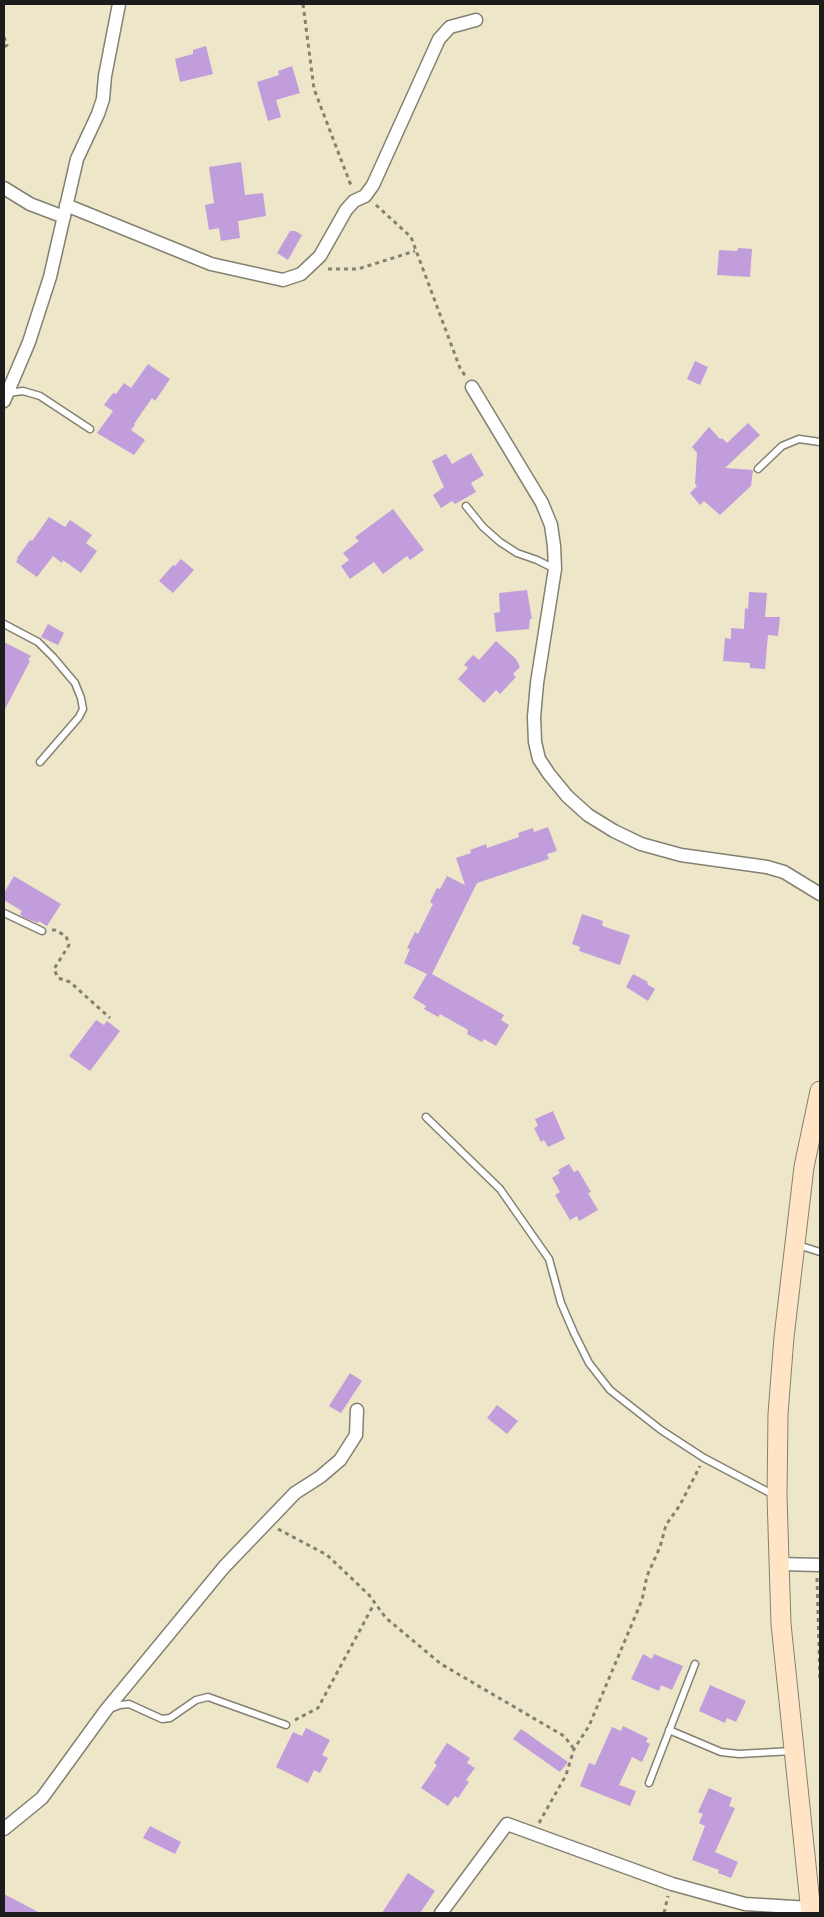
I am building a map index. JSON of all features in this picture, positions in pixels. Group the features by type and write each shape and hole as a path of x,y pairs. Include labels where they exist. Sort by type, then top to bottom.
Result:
{"street":[{"path":"6,397 29,342 50,277 77,159 103,99 105,76 119,4"},
{"path":"4,188 30,204 65,211 211,264 283,280 301,274 320,256 346,210 354,201 365,196 373,185 439,39 450,26 476,20"},
{"path":"472,387 542,503 550,524 554,546 555,570 536,682 534,717 535,742 539,759 567,796 588,815 614,831 641,844 681,855 767,867 784,872 820,894"},
{"path":"441,1913 507,1824 672,1884 745,1904 810,1911 781,1624 777,1496 780,1382 794,1244 804,1167 820,1091"},
{"path":"4,1829 42,1798 106,1710 224,1567 294,1494 320,1477 340,1460 356,1435 357,1410"},
{"path":"779,1564 819,1565"}],"lane":[{"path":"6,397 23,391 40,396 90,429"},
{"path":"758,469 782,446 799,439 820,442"},
{"path":"466,506 483,527 500,542 516,553 537,560 555,570"},
{"path":"4,624 38,642 75,683 81,698 83,709 80,717 40,762"},
{"path":"4,913 42,931"},
{"path":"426,1117 500,1189 543,1251 549,1260 561,1302 574,1333 589,1363 610,1390 661,1430 704,1458 777,1496"},
{"path":"794,1244 820,1252"},
{"path":"649,1783 694,1664"},
{"path":"106,1710 120,1704 129,1704 162,1719 170,1718 196,1700 208,1697 286,1725"},
{"path":"669,1730 721,1752 739,1754 793,1751"}],"path":[{"path":"4,37 7,45 4,47"},
{"path":"301,274 335,268 358,269 415,251"},
{"path":"42,931 55,930 66,936 69,945 54,969 58,978 70,982 110,1018"},
{"path":"533,1834 566,1775 574,1748 590,1726 638,1609 647,1576 660,1547 666,1525 680,1505 704,1458"},
{"path":"268,1521 285,1534 327,1555 369,1596 386,1618 441,1664 564,1736 574,1748"},
{"path":"819,1565 820,1682"},
{"path":"286,1725 318,1708 374,1604"}],"building":[{"path":"206,46 213,74 180,82 175,59 193,54 193,50"},
{"path":"292,66 300,93 276,100 281,117 268,121 257,82 279,75 278,71"},
{"path":"241,162 245,195 263,193 266,216 238,221 240,238 221,241 219,228 209,230 205,205 214,203 209,167"},
{"path":"290,231 295,231 302,235 288,260 277,253"},
{"path":"738,248 752,249 750,277 717,275 719,250 737,251"},
{"path":"695,361 708,367 700,385 687,379"},
{"path":"148,364 170,379 155,401 152,398 131,430 145,440 134,455 97,433 113,411 104,405 124,383 131,388"},
{"path":"748,423 760,435 725,468 753,470 751,486 720,515 704,501 700,505 690,493 697,486 695,484 697,453 692,447 709,427 720,439 722,438 727,443"},
{"path":"471,453 484,475 471,483 476,492 455,504 452,501 441,508 433,495 444,487 432,461 446,454 452,464"},
{"path":"393,509 424,550 410,560 407,556 383,574 374,562 350,579 341,566 349,560 343,553 359,541 355,537"},
{"path":"49,517 65,527 70,520 92,535 86,543 97,551 81,573 63,560 62,563 53,556 37,577 16,562 30,540 32,541"},
{"path":"181,559 194,570 173,593 159,581"},
{"path":"527,590 532,619 530,619 529,629 496,632 494,613 500,612 499,593"},
{"path":"749,592 767,593 765,617 780,617 778,636 768,635 765,669 750,668 750,663 723,661 725,638 731,639 731,628 744,629 745,608 748,609"},
{"path":"48,624 64,633 58,645 41,637"},
{"path":"496,641 516,659 520,667 513,674 516,677 500,694 496,690 484,703 458,679 468,668 464,665 473,655 479,660"},
{"path":"4,642 31,656 4,711"},
{"path":"548,827 557,851 547,854 549,859 477,883 432,974 504,1015 501,1020 509,1025 496,1046 484,1039 482,1042 467,1034 468,1030 440,1014 438,1017 424,1009 426,1006 413,998 427,974 404,963 410,949 407,948 415,932 418,934 433,904 430,902 437,888 440,889 447,876 465,885 456,858 471,853 470,850 486,844 487,848 519,837 518,833 533,828 534,832"},
{"path":"14,876 61,904 47,926 39,921 38,923 23,917 20,914 22,911 4,900 4,893"},
{"path":"582,914 603,921 602,925 605,927 630,935 620,965 579,951 580,947 572,944"},
{"path":"633,974 648,982 647,984 655,989 648,1001 626,987"},
{"path":"96,1020 104,1025 107,1021 120,1031 90,1071 69,1056"},
{"path":"553,1111 565,1139 548,1147 544,1140 541,1142 534,1128 538,1126 535,1119"},
{"path":"569,1164 574,1172 578,1170 591,1192 588,1193 598,1210 579,1221 577,1216 570,1220 555,1195 560,1192 552,1178 560,1173 558,1170"},
{"path":"350,1373 362,1381 341,1413 329,1406"},
{"path":"497,1405 518,1421 507,1434 487,1418"},
{"path":"643,1654 652,1659 654,1654 683,1666 672,1690 661,1685 659,1691 631,1679"},
{"path":"710,1685 746,1701 736,1722 727,1718 725,1723 699,1711"},
{"path":"623,1726 648,1738 646,1742 650,1744 642,1762 632,1757 619,1785 636,1791 630,1806 580,1786 589,1763 595,1765 612,1727 621,1731"},
{"path":"306,1728 330,1740 322,1755 328,1758 320,1773 314,1770 308,1783 276,1767 293,1732 302,1736"},
{"path":"521,1729 568,1762 560,1772 513,1739"},
{"path":"447,1743 470,1758 467,1763 475,1768 466,1780 469,1782 458,1798 455,1796 448,1806 421,1788 437,1765 434,1763"},
{"path":"709,1788 732,1798 729,1806 735,1808 715,1852 738,1862 731,1878 718,1873 719,1870 692,1860 705,1826 699,1823 703,1814 698,1812"},
{"path":"150,1826 181,1842 175,1854 143,1838"},
{"path":"408,1873 435,1891 420,1913 382,1913"},
{"path":"4,1894 40,1913 4,1913"}]}
